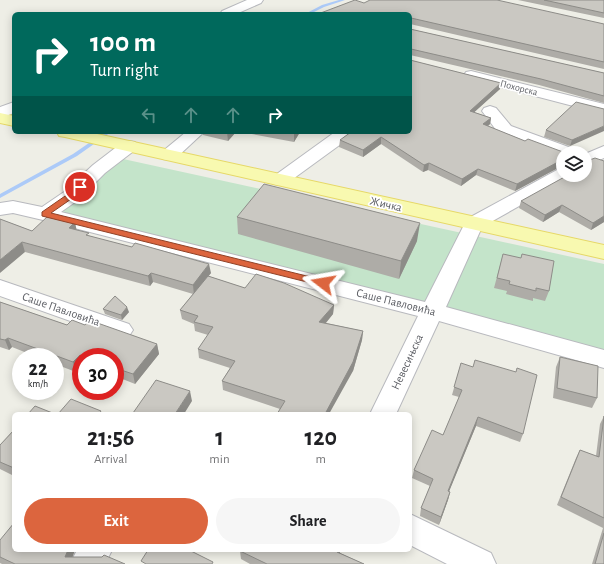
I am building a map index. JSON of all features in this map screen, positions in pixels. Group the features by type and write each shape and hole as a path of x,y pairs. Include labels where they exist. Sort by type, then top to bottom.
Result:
{"main road":[{"path":"0,118 12,121"},
{"name":"Жичка","path":"75,134 604,252"}],"street":[{"path":"230,12 257,0"},
{"name":"Похорска","path":"455,71 604,109"},
{"path":"0,113 12,108"},
{"path":"490,111 505,130 556,149"},
{"path":"169,155 194,134"},
{"path":"280,180 343,134"},
{"path":"45,214 71,196 124,145"},
{"path":"592,157 604,151"},
{"path":"474,223 556,178"},
{"name":"Саше Павловића","path":"0,209 12,207 45,214 431,310 604,359"},
{"name":"Невесињска","path":"385,412 431,310 474,223"},
{"name":"Саше Павловића","path":"0,288 121,330"},
{"path":"412,531 480,564"},
{"path":"86,564 95,552"}],"green space":[{"path":"114,157 604,264 604,359 54,217"}],"building":[{"path":"355,0 364,3 370,0 497,0 604,24 604,62 412,18 412,12 323,12"},
{"path":"544,0 604,0 604,13"},
{"path":"412,29 604,73 604,96 541,79 412,49"},
{"path":"412,61 501,83 470,111 491,118 483,124 525,141 528,139 556,149 556,163 517,184 478,169 462,179 429,163 424,165 381,137 363,150 340,140 348,134 412,134"},
{"path":"576,102 604,109 604,126 572,140 546,130"},
{"path":"595,158 604,161 604,216 593,223 562,205 545,215 521,201 556,182 592,182 592,159"},
{"path":"264,184 420,223 401,261 237,217"},
{"path":"48,216 75,222 69,228 89,233 86,235 132,247 135,243 209,264 193,285 151,273 148,276 22,242 0,260 0,219 32,231"},
{"path":"503,254 521,258 522,254 554,261 549,291 536,288 536,291 509,284 510,281 497,278"},
{"path":"256,274 284,283 334,305 319,322 363,331 353,362 326,412 278,412 285,401 222,381 235,361 198,349 213,327 194,322 198,316 180,310 208,276 245,288"},
{"path":"115,296 127,307 121,315 103,309"},
{"path":"0,302 67,325 72,320 85,325 89,320 157,344 133,374 124,371 124,348 72,348 72,362 64,359 64,348 35,348 8,338 5,340 0,339"},
{"path":"560,357 598,366 597,398 557,388"},
{"path":"475,360 516,372 517,368 537,375 523,434 478,417 448,491 450,492 441,517 421,508 433,479 414,470 432,430 443,435 462,390 454,387 461,363 473,367"},
{"path":"156,380 190,391 176,412 134,412"},
{"path":"71,399 101,411 60,412"},
{"path":"35,406 50,412 30,412"},
{"path":"604,416 604,518 561,497 580,450 599,457"},
{"path":"12,432 12,467 0,462 0,445"},
{"path":"12,525 12,552 67,552 65,557 102,557 104,555 125,564 15,564 0,557 0,540"},
{"path":"604,533 604,564 595,564"},
{"path":"147,552 193,552 213,562 212,564 146,564 141,561"},
{"path":"242,552 337,552 364,564 267,564"}],"waterway":[{"path":"311,12 323,6 343,0"},
{"path":"0,196 75,155 105,134"}],"route":[{"path":"80,187 71,196 45,214 323,283"}]}
